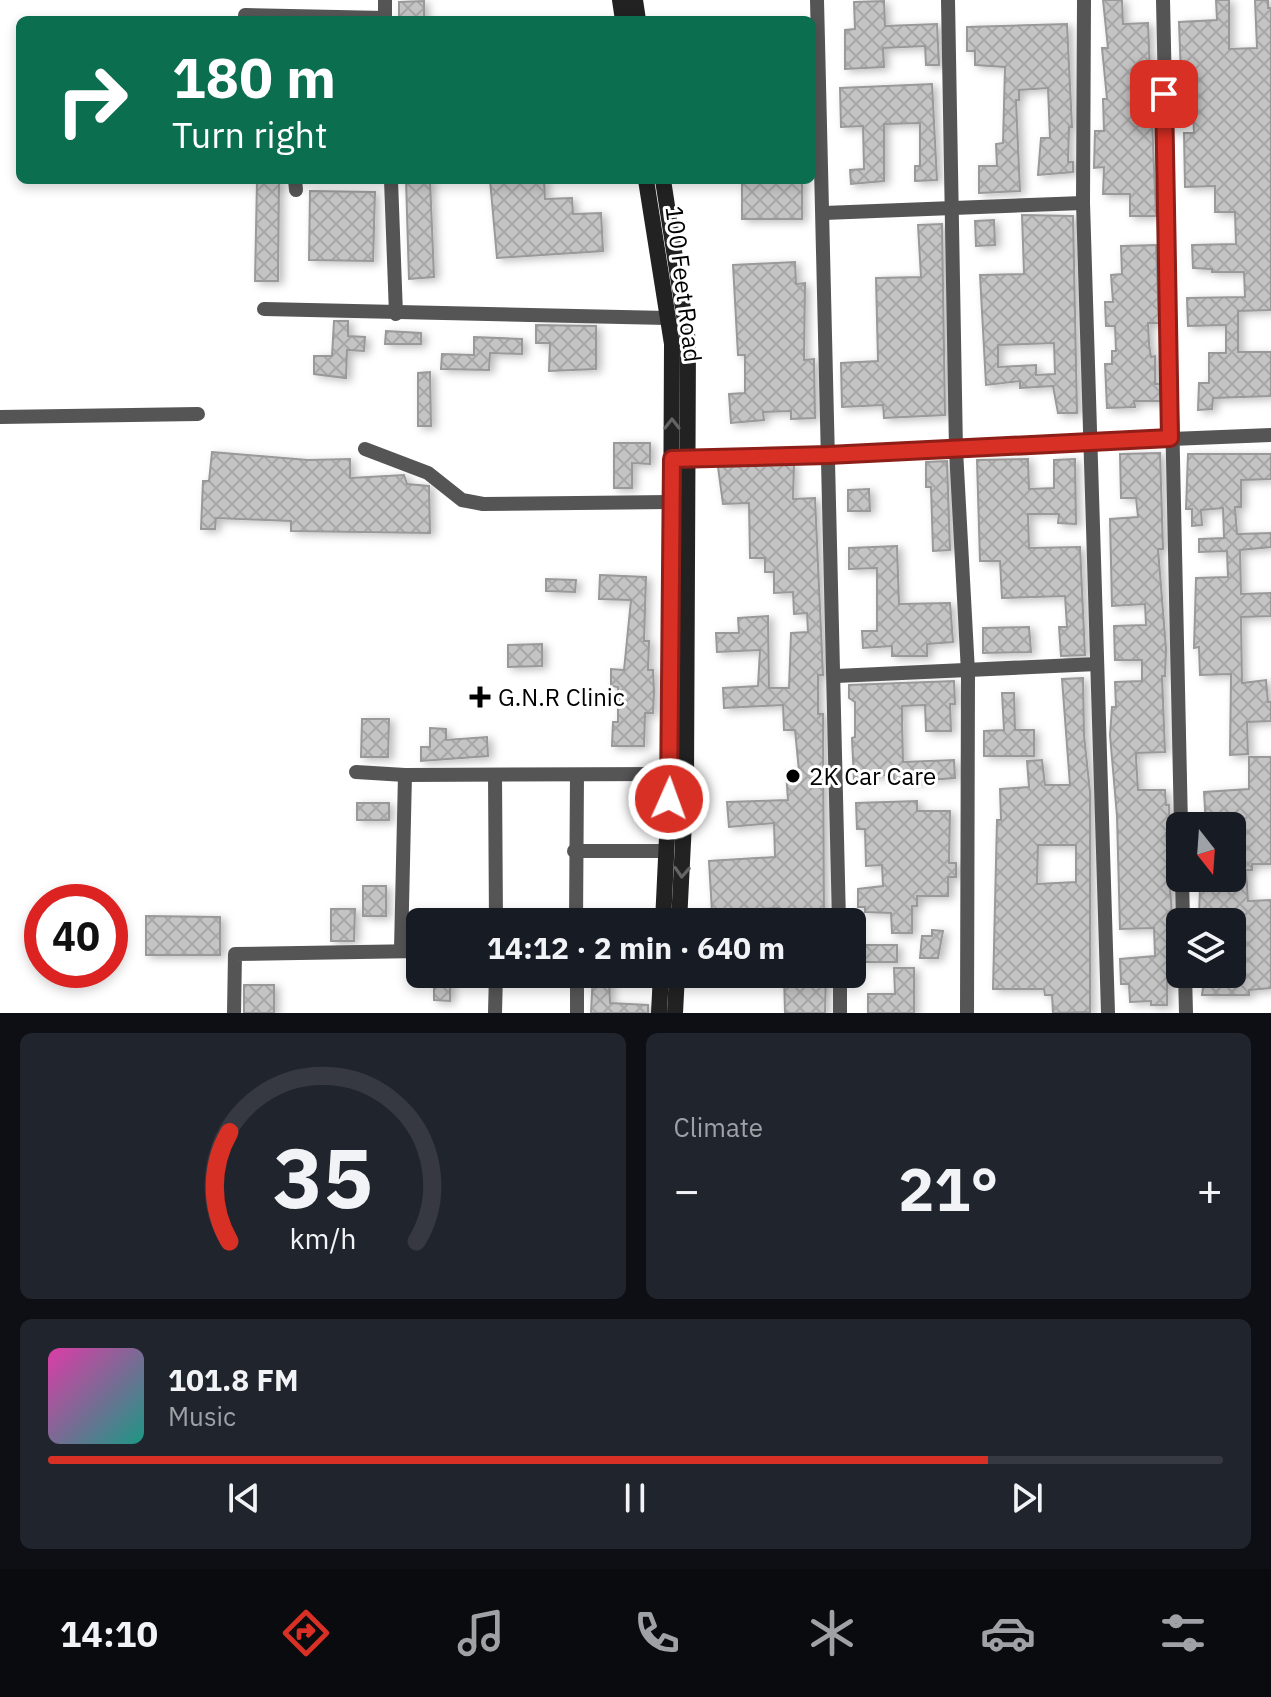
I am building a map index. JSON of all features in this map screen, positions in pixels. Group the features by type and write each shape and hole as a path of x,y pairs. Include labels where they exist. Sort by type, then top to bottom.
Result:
{"street":[{"path":"817,0 836,676 839,908"},
{"path":"948,0 956,450 968,672 967,1013"},
{"path":"1084,0 1083,203 1108,1013"},
{"path":"1163,0 1170,438 1181,812"},
{"path":"245,15 260,16"},
{"path":"391,184 396,314"},
{"name":"100 Feet Road","path":"647,184 672,344 679,459 686,782 680,908"},
{"name":"100 Feet Road","path":"664,184 688,341 679,459 670,502 670,774 664,908"},
{"path":"824,213 1083,203"},
{"path":"264,309 667,318"},
{"path":"0,417 198,414"},
{"path":"679,459 1271,435"},
{"path":"365,449 428,473 462,500 483,504 670,502"},
{"path":"836,676 1097,664"},
{"path":"356,772 405,775 670,774"},
{"path":"401,949 405,775"},
{"path":"495,775 496,908"},
{"path":"576,908 577,775"},
{"path":"574,851 667,851"},
{"path":"234,1013 235,954 313,955 406,950"},
{"path":"495,1013 496,988"},
{"path":"577,988 577,1013"},
{"path":"659,1013 660,988"},
{"path":"675,1013 676,988"},
{"path":"840,988 840,1013"},
{"path":"1185,988 1186,1013"}],"building":[{"path":"1103,0 1122,0 1123,24 1148,23 1156,216 1130,216 1130,194 1103,194 1104,167 1094,168 1095,131 1104,131 1103,99 1107,99 1102,48 1108,48"},
{"path":"1216,0 1229,0 1229,49 1257,48 1255,0 1268,0 1268,8 1271,8 1271,310 1238,311 1238,352 1271,352 1271,396 1213,398 1212,409 1198,410 1199,383 1209,383 1209,353 1226,353 1226,325 1188,326 1187,298 1245,297 1244,272 1212,272 1212,269 1193,268 1192,245 1236,244 1235,212 1215,212 1215,186 1185,187 1184,133 1194,133 1191,75 1181,75 1179,22 1217,20"},
{"path":"424,1 424,16 399,16 399,2"},
{"path":"884,1 885,26 937,24 939,65 926,65 925,46 883,48 884,67 845,69 845,30 855,29 854,2"},
{"path":"1067,24 1072,127 1069,127 1068,162 1073,162 1073,172 1038,175 1041,138 1050,138 1048,88 1019,90 1019,100 1016,100 1020,191 979,193 979,166 997,166 996,144 1003,143 1005,67 975,65 975,51 967,51 967,27"},
{"path":"932,84 937,180 915,181 915,166 920,166 920,123 884,124 884,181 851,184 850,170 864,169 863,126 841,127 840,88"},
{"path":"257,184 279,184 278,281 255,281"},
{"path":"406,184 430,184 434,277 409,279"},
{"path":"490,184 544,184 545,199 572,198 573,214 601,213 603,251 497,258"},
{"path":"742,184 802,184 802,219 742,219"},
{"path":"310,191 375,192 373,261 309,260"},
{"path":"1022,215 1073,216 1077,413 1058,413 1053,386 1020,388 1020,381 986,385 980,275 1024,274","holes":["1054,343 1055,374 1036,375 1036,365 998,367 998,345"]},
{"path":"994,220 995,245 976,246 975,221"},
{"path":"942,224 945,415 884,418 883,405 842,407 841,363 878,361 876,278 921,277 918,225"},
{"path":"1156,245 1159,323 1148,323 1151,357 1155,356 1155,384 1160,384 1160,401 1134,401 1135,407 1107,408 1105,364 1112,364 1112,351 1116,351 1115,326 1106,326 1105,302 1113,302 1111,275 1122,274 1121,246"},
{"path":"795,262 796,284 805,283 804,360 814,359 815,418 791,419 791,411 763,412 764,420 731,423 729,394 745,393 745,355 738,355 733,265"},
{"path":"334,321 348,321 348,336 365,337 364,351 347,350 346,378 314,374 314,356 332,356"},
{"path":"536,325 596,326 596,369 549,371 550,343 536,343"},
{"path":"386,331 421,333 421,344 385,344"},
{"path":"474,337 522,339 522,354 490,353 489,370 441,369 442,354 474,355"},
{"path":"430,372 431,426 418,426 418,373"},
{"path":"614,443 650,443 650,464 632,463 632,488 614,488"},
{"path":"212,452 308,460 350,459 350,478 404,475 407,484 429,486 430,533 291,531 291,521 216,518 215,529 201,529 203,481 209,481"},
{"path":"1160,453 1163,549 1158,549 1166,649 1165,676 1162,676 1165,752 1136,753 1136,758 1138,790 1165,790 1166,805 1169,805 1169,812 1166,812 1166,892 1170,892 1172,908 1166,908 1167,1005 1151,1005 1151,1001 1130,1002 1129,984 1121,984 1120,959 1155,956 1154,928 1120,929 1117,816 1110,735 1112,707 1116,707 1115,682 1142,681 1142,660 1115,660 1114,626 1146,625 1145,604 1112,606 1110,519 1138,517 1136,498 1121,498 1120,454"},
{"path":"1188,454 1271,454 1271,479 1241,480 1241,507 1235,507 1237,534 1271,533 1271,547 1240,550 1241,594 1271,593 1271,616 1241,617 1242,683 1266,680 1268,702 1271,702 1271,721 1247,722 1248,754 1230,755 1231,674 1200,675 1199,647 1194,648 1196,578 1228,577 1227,551 1199,552 1199,539 1224,538 1223,508 1201,510 1202,525 1192,526 1192,509 1186,509"},
{"path":"1028,459 1029,489 1054,488 1054,460 1075,459 1076,524 1058,523 1059,514 1028,514 1029,548 1080,547 1085,655 1061,656 1059,627 1067,627 1065,596 1002,598 1000,561 980,561 977,460"},
{"path":"947,461 950,550 933,551 931,487 926,487 926,462"},
{"path":"794,464 793,499 815,498 823,675 818,675 818,714 823,714 824,908 712,908 709,861 775,857 774,823 729,827 727,802 788,800 786,772 799,771 795,730 784,730 783,705 724,708 723,688 758,686 760,650 717,652 716,633 739,633 738,618 768,616 769,688 789,688 791,633 808,632 807,613 794,614 793,592 774,593 774,572 765,572 765,558 750,558 749,503 723,504 718,467"},
{"path":"869,489 870,511 848,511 848,490"},
{"path":"897,546 899,604 950,603 953,642 927,644 927,656 892,656 892,646 863,648 862,631 877,631 877,568 849,569 849,548"},
{"path":"600,575 646,577 644,641 649,641 648,670 653,670 654,691 653,713 645,713 644,746 612,746 613,722 618,722 618,687 611,686 611,669 624,670 631,600 599,599"},
{"path":"546,579 576,580 575,592 546,591"},
{"path":"1029,627 1031,652 983,653 983,628"},
{"path":"542,644 542,666 508,667 508,645"},
{"path":"1083,678 1084,735 1090,792 1090,1012 1053,1013 1052,995 1045,995 1044,989 993,989 1000,789 1029,787 1027,761 1042,760 1045,785 1070,785 1062,679","holes":["1038,845 1076,845 1076,882 1037,884"]},
{"path":"954,681 955,704 950,704 951,731 926,731 925,705 902,706 902,720 903,762 954,760 955,778 914,781 894,780 894,775 864,776 864,780 854,781 852,738 855,737 855,702 849,698 849,685"},
{"path":"1002,693 1014,693 1015,730 1034,730 1034,756 984,756 984,731 1004,730"},
{"path":"362,719 389,719 388,757 361,757"},
{"path":"430,728 446,729 446,740 487,737 488,756 421,761 421,747 430,747"},
{"path":"1249,757 1271,757 1271,864 1252,864 1252,870 1246,870 1246,812 1205,812 1204,792 1249,789"},
{"path":"917,801 917,811 950,811 949,863 956,863 956,877 948,877 948,896 917,896 917,906 912,906 912,933 892,933 891,913 866,912 865,907 858,907 858,889 883,886 882,865 866,866 865,829 857,829 856,803"},
{"path":"357,803 389,803 389,820 357,820"},
{"path":"1246,870 1248,901 1271,900 1271,988 1249,990 1249,995 1202,995 1203,988 1246,988 1246,908 1199,908 1200,892 1246,892"},
{"path":"363,886 386,886 386,916 363,916"},
{"path":"331,909 355,909 354,941 331,941"},
{"path":"146,916 220,917 220,955 146,955"},
{"path":"932,930 943,931 938,958 920,958 922,936 932,936"},
{"path":"866,945 897,945 897,962 866,962"},
{"path":"894,968 914,968 914,1013 868,1013 868,994 895,994"},
{"path":"244,985 274,985 274,1013 244,1013"},
{"path":"434,988 450,988 450,1001 434,1000"},
{"path":"592,988 609,988 610,1003 648,1005 648,1013 591,1013"},
{"path":"784,988 826,988 825,1013 785,1013"}],"place":[{"name":"G.N.R Clinic","path":"480,697"},
{"name":"2K Car Care","path":"793,776"}],"route":[{"path":"669,799 672,459 956,450 1170,438 1164,94"}]}
